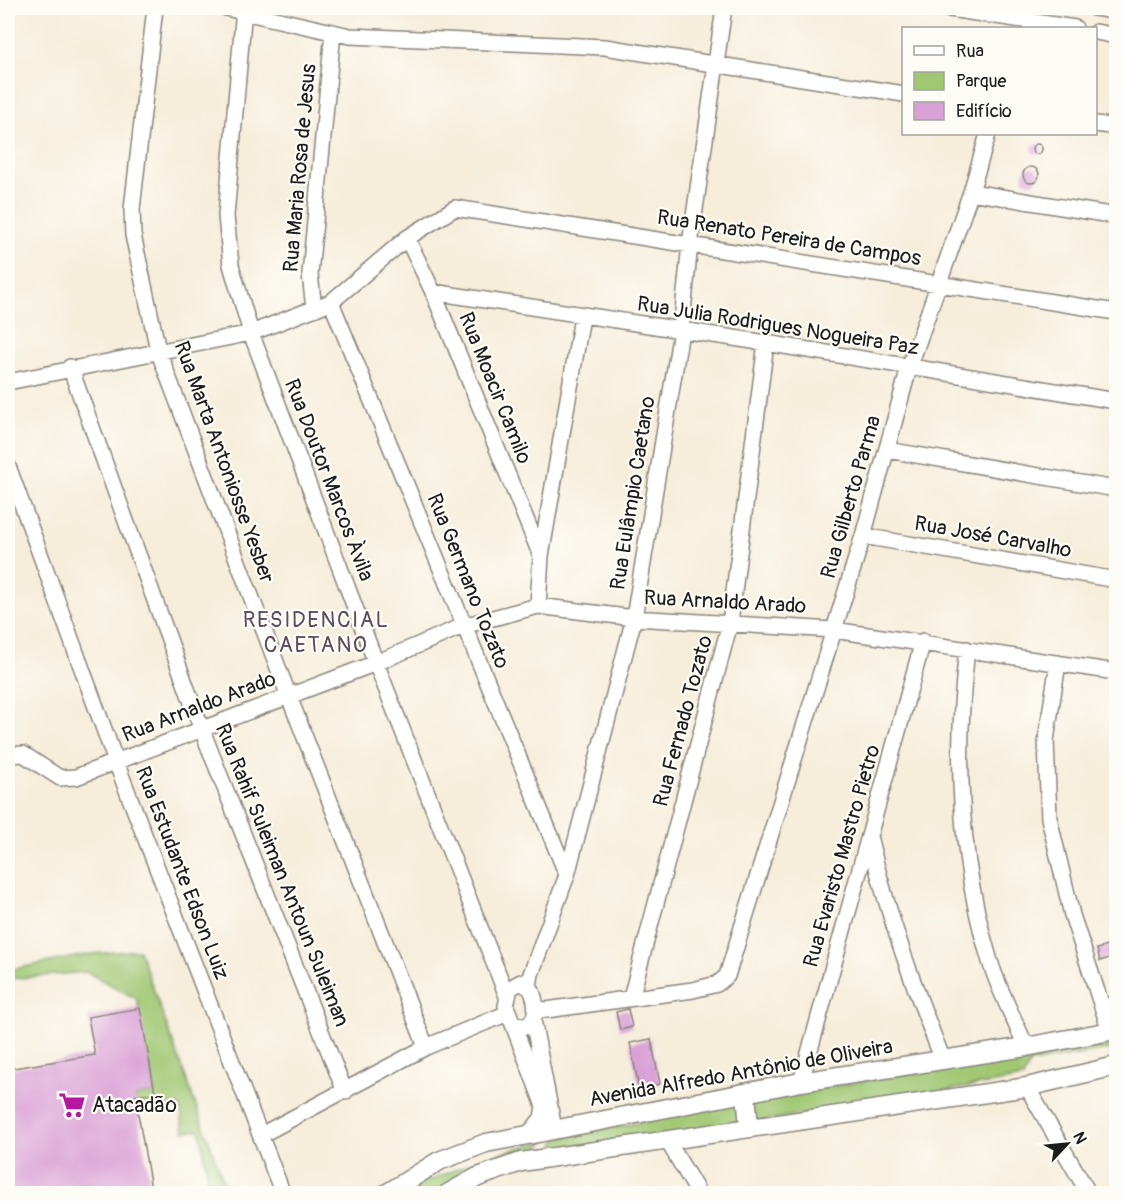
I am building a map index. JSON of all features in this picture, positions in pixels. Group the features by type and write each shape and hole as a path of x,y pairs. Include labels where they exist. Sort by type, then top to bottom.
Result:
{"main road":[{"name":"Avenida Alfredo Antônio de Oliveira","path":"386,1194 439,1161 486,1143 801,1082 1113,1031"},
{"path":"447,1194 478,1177 521,1162 749,1126 1027,1087 1116,1066"},
{"path":"746,1093 749,1126"},
{"path":"521,1162 543,1148 551,1140 554,1130"}],"street":[{"name":"Rua Marta Antoniosse Yesber","path":"155,8 132,209 133,235 158,350 288,694 426,1047"},
{"path":"226,8 244,9 350,36 594,46 716,63 902,94"},
{"name":"Rua Eulâmpio Caetano","path":"517,985 567,875 634,618 681,331 690,244 724,8"},
{"path":"943,8 1068,27"},
{"path":"1094,8 1116,11"},
{"name":"Rua Doutor Marcos Àvila","path":"244,9 226,216 231,266 251,333 376,663 517,985"},
{"name":"Rua Maria Rosa de Jesus","path":"314,309 310,274 333,32"},
{"path":"1097,32 1116,36"},
{"path":"1097,124 1116,127"},
{"name":"Rua Gilberto Parma","path":"632,998 693,990 717,984 727,976 863,536 909,368 972,192 988,135"},
{"path":"972,192 1116,216"},
{"name":"Rua Renato Pereira de Campos","path":"407,238 455,207 941,282 1116,312"},
{"path":"8,382 70,367 251,333 331,302 407,238"},
{"name":"Rua Moacir Camilo","path":"407,238 433,292 541,556"},
{"name":"Rua Julia Rodrigues Nogueira Paz","path":"433,292 582,317 766,343 1116,401"},
{"name":"Rua Germano Tozato","path":"331,302 567,875"},
{"path":"538,606 541,556 582,317"},
{"name":"Rua Fernado Tozato","path":"632,998 730,623 766,343"},
{"name":"Rua Rahif Suleiman Antoun Suleiman","path":"70,367 202,729 345,1092"},
{"path":"887,450 1116,489"},
{"name":"Rua Estudante Edson Luiz","path":"8,466 116,762 283,1194"},
{"name":"Rua José Carvalho","path":"863,536 1116,580"},
{"name":"Rua Arnaldo Arado","path":"8,755 23,754 60,778 76,777 288,694 376,663 463,626 538,606 634,618 834,630 1116,672"},
{"name":"Rua Evaristo Mastro Pietro","path":"801,1082 923,642"},
{"path":"967,649 959,729 967,865 989,960 1026,1047"},
{"path":"1058,663 1046,740 1049,818 1072,915 1104,1013 1113,1031"},
{"path":"869,837 891,919 943,1060"},
{"path":"517,985 537,1013 554,1130"},
{"path":"517,985 509,1018 544,1106 542,1118 528,1135"},
{"path":"261,1135 426,1047 509,1018 525,1027 537,1013 632,998"},
{"path":"1104,1013 1116,1001"},
{"path":"1027,1087 1089,1194"},
{"path":"667,1140 699,1194"}],"green space":[{"path":"139,950 228,1193 210,1193 200,1130 184,1131 180,1106 138,1113 135,1096 155,1093 137,999 87,972 8,979 8,970 91,954"},
{"path":"1116,1039 1116,1048 1030,1063 1023,1078 556,1155 554,1145 558,1138 782,1095"},
{"path":"546,1141 533,1152 462,1180 437,1193 402,1194 472,1163"}],"building":[{"path":"1037,144 1041,145 1041,153 1037,154 1033,153 1032,149 1033,145"},
{"path":"1031,167 1039,175 1031,183 1023,175"},
{"path":"1116,943 1116,956 1100,961 1097,949"},
{"name":"Atacadão","path":"140,1008 155,1093 135,1096 152,1194 8,1194 8,1069 95,1055 88,1017"},
{"path":"628,1009 632,1027 620,1030 616,1012"},
{"path":"651,1039 660,1084 639,1088 630,1043"}],"place":[{"name":"Atacadão","path":"72,1105"}],"district":[{"name":"RESIDENCIAL CAETANO","path":"316,632"}]}
